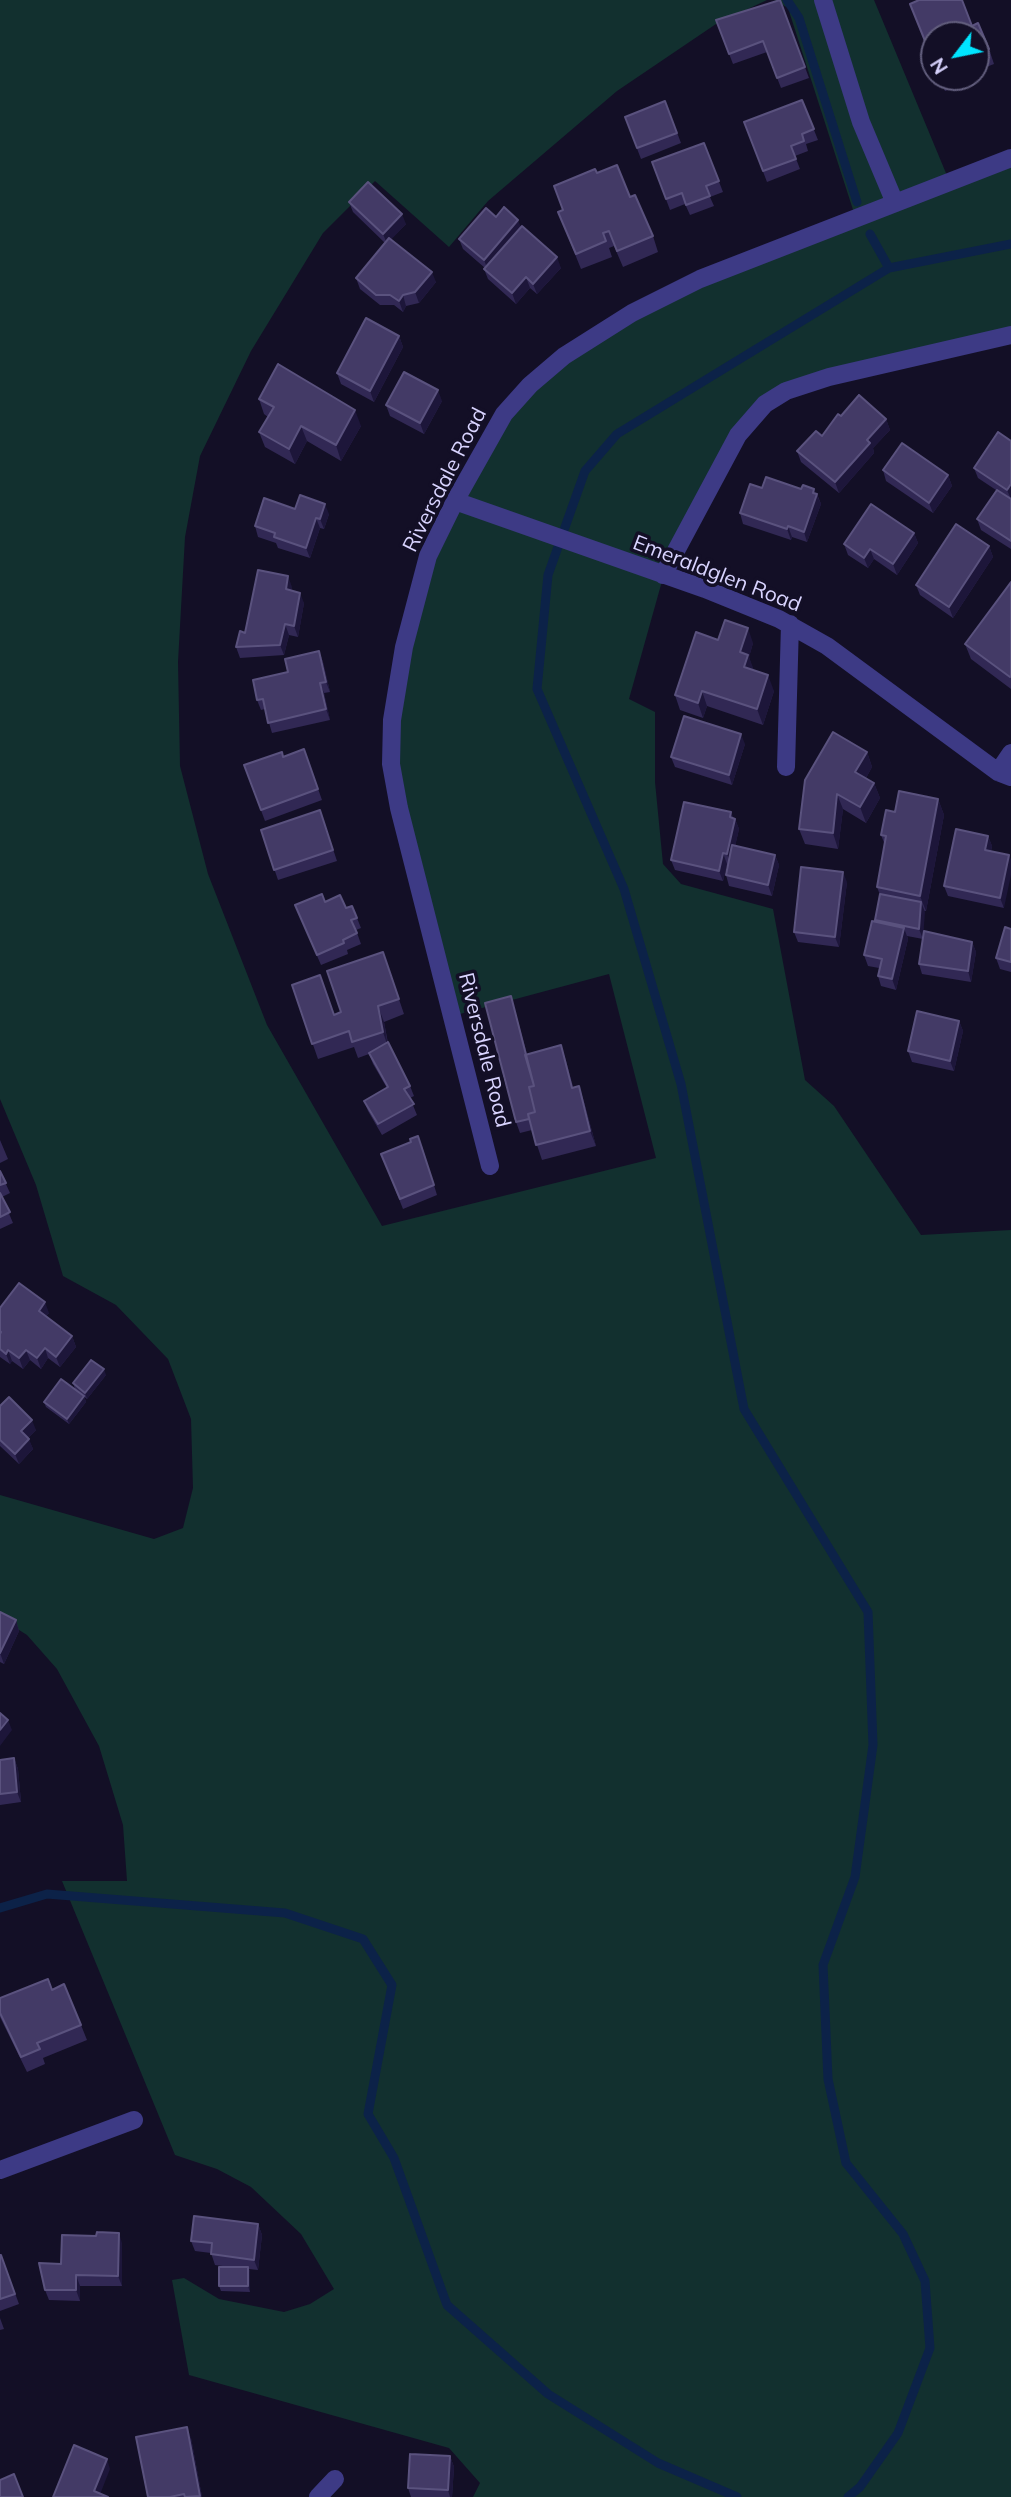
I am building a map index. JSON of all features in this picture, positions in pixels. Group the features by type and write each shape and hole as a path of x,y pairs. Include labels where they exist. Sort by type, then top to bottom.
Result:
{"street":[{"path":"823,0 861,122 895,203"},
{"name":"Riversdale Road","path":"489,1166 391,764 392,720 404,647 428,556 455,501 504,414 530,385 565,356 632,313 700,279 1011,158"},
{"path":"663,575 738,435 765,404 786,391 829,377 1011,335"},
{"name":"Emeraldglen Road","path":"455,501 663,575 790,624 827,646 1005,774"},
{"path":"786,767 790,624"},
{"path":"1005,774 1011,753"},
{"path":"0,2170 134,2120"},
{"path":"318,2497 335,2479"}],"green space":[{"path":"0,0 767,0 716,24 617,91 488,201 449,247 375,181 323,233 251,351 200,456 185,537 178,662 180,766 208,874 267,1025 382,1226 656,1158 609,974 456,1015 394,772 394,720 429,557 531,385 634,312 855,216 788,8 774,0 874,0 948,178 1011,153 1011,334 766,404 664,574 629,699 655,712 655,782 663,864 681,884 773,909 805,1080 834,1106 921,1235 1011,1230 1011,2497 473,2497 480,2483 449,2448 189,2375 172,2280 184,2278 219,2299 284,2312 310,2304 334,2289 301,2234 251,2187 217,2169 175,2155 62,1881 127,1881 123,1825 99,1746 57,1669 27,1635 0,1618 0,1495 154,1539 183,1528 193,1488 191,1419 168,1359 116,1305 63,1276 36,1185 0,1099"}],"building":[{"path":"780,0 805,67 777,78 763,41 729,54 716,20"},
{"path":"919,0 962,0 970,21 920,21 920,29 910,4"},
{"path":"802,100 814,129 802,134 804,141 791,146 796,159 763,171 744,122"},
{"path":"665,101 677,133 637,148 625,117"},
{"path":"704,143 719,181 706,186 710,196 686,205 682,193 666,199 652,162"},
{"path":"617,165 630,197 635,195 653,236 617,251 609,231 603,233 606,241 576,254 558,212 563,210 554,186 595,169 597,173"},
{"path":"368,182 402,214 383,234 349,202"},
{"path":"504,207 518,220 484,260 459,239 486,208 496,217"},
{"path":"522,226 557,257 533,284 526,277 512,293 484,269"},
{"path":"389,238 432,272 415,292 403,295 399,301 390,295 376,295 356,278"},
{"path":"366,318 399,336 370,391 337,373"},
{"path":"278,364 355,410 336,445 301,426 289,449 259,432 274,407 259,399"},
{"path":"404,372 438,390 420,423 386,405"},
{"path":"859,395 886,419 867,440 870,443 835,482 797,451 816,431 822,436 838,414 841,416"},
{"path":"998,432 1011,441 1011,484 1007,490 974,468"},
{"path":"902,443 948,475 929,503 883,470"},
{"path":"766,477 801,489 803,485 814,489 813,493 817,494 804,532 740,513 750,484 762,488"},
{"path":"997,490 1011,499 1011,541 977,519"},
{"path":"300,495 325,504 320,519 316,518 306,548 274,537 275,533 255,526 264,498 295,509"},
{"path":"871,504 914,533 893,564 870,549 864,558 844,544"},
{"path":"956,524 989,546 949,607 916,585"},
{"path":"258,570 288,576 286,589 300,593 294,626 285,624 280,645 236,647 240,631 245,633"},
{"path":"1011,582 1011,676 1010,677 965,644"},
{"path":"725,620 748,628 740,652 748,655 744,667 768,675 757,709 702,691 698,703 675,695 696,632 718,640"},
{"path":"319,651 326,682 320,683 326,709 268,723 263,699 257,700 253,680 288,672 285,659"},
{"path":"684,716 741,734 729,775 671,757"},
{"path":"833,732 867,752 855,772 874,783 860,807 837,794 833,833 799,829 805,780"},
{"path":"304,749 318,789 261,810 244,765 282,752 283,757"},
{"path":"899,791 938,799 920,896 877,887 886,836 881,835 886,810 895,812"},
{"path":"684,802 731,812 730,817 735,819 727,854 723,853 719,871 671,860"},
{"path":"320,810 333,850 274,870 261,830"},
{"path":"956,829 988,836 985,850 1009,855 1000,898 944,886"},
{"path":"732,845 775,855 768,885 726,875"},
{"path":"801,867 843,872 835,937 794,932"},
{"path":"322,894 325,902 340,895 346,908 352,906 357,918 351,920 357,933 343,940 344,943 317,955 295,905"},
{"path":"880,894 921,902 919,929 875,920"},
{"path":"872,921 904,928 892,979 878,976 882,959 864,955"},
{"path":"1005,927 1011,929 1011,962 996,958"},
{"path":"924,931 972,942 968,971 919,964"},
{"path":"383,952 399,999 378,1006 383,1032 352,1042 349,1031 312,1044 292,985 320,975 334,1015 341,1012 327,971"},
{"path":"511,996 534,1086 529,1087 535,1112 528,1114 529,1119 516,1122 485,1003"},
{"path":"917,1011 959,1021 950,1061 908,1051"},
{"path":"388,1042 410,1086 404,1089 414,1104 378,1124 364,1101 388,1087 369,1053"},
{"path":"561,1045 572,1088 579,1086 590,1131 536,1145 528,1114 535,1112 529,1087 534,1086 525,1055"},
{"path":"418,1136 434,1185 400,1199 381,1154 411,1142 410,1139"},
{"path":"0,1171 6,1183 0,1185"},
{"path":"0,1193 10,1212 0,1217"},
{"path":"19,1283 45,1302 39,1311 72,1336 56,1357 45,1348 37,1358 26,1350 19,1358 8,1350 6,1354 0,1349 0,1308"},
{"path":"91,1360 104,1369 85,1393 73,1383"},
{"path":"61,1379 84,1396 67,1419 44,1402"},
{"path":"9,1397 32,1420 21,1431 29,1439 15,1454 0,1440 0,1406"},
{"path":"0,1612 16,1620 0,1653"},
{"path":"0,1713 8,1720 0,1730"},
{"path":"14,1758 17,1792 0,1794 0,1760"},
{"path":"48,1979 52,1990 64,1984 81,2025 37,2043 40,2049 21,2057 0,2013 0,1998"},
{"path":"194,2216 258,2224 254,2260 211,2254 212,2243 191,2241"},
{"path":"97,2232 119,2233 118,2276 76,2275 76,2290 45,2290 39,2263 61,2264 62,2235 96,2236"},
{"path":"0,2255 15,2294 0,2299"},
{"path":"219,2267 248,2267 248,2286 219,2286"},
{"path":"187,2427 200,2496 185,2497 184,2494 148,2497 136,2437"},
{"path":"74,2445 107,2459 94,2491 108,2497 53,2497"},
{"path":"410,2454 450,2456 448,2490 408,2488"},
{"path":"14,2474 23,2497 0,2497 0,2480"}],"waterway":[{"path":"787,0 799,18 857,202"},
{"path":"870,234 889,268"},
{"path":"848,2497 860,2487 898,2433 930,2348 925,2281 903,2234 846,2163 828,2079 823,1965 855,1877 873,1745 868,1612 744,1409 681,1084 624,889 537,689 548,575 585,471 617,434 889,268 1011,244"},
{"path":"0,1908 47,1894 285,1913 363,1939 392,1985 368,2114 394,2158 447,2305 548,2394 658,2463 737,2497"}]}
